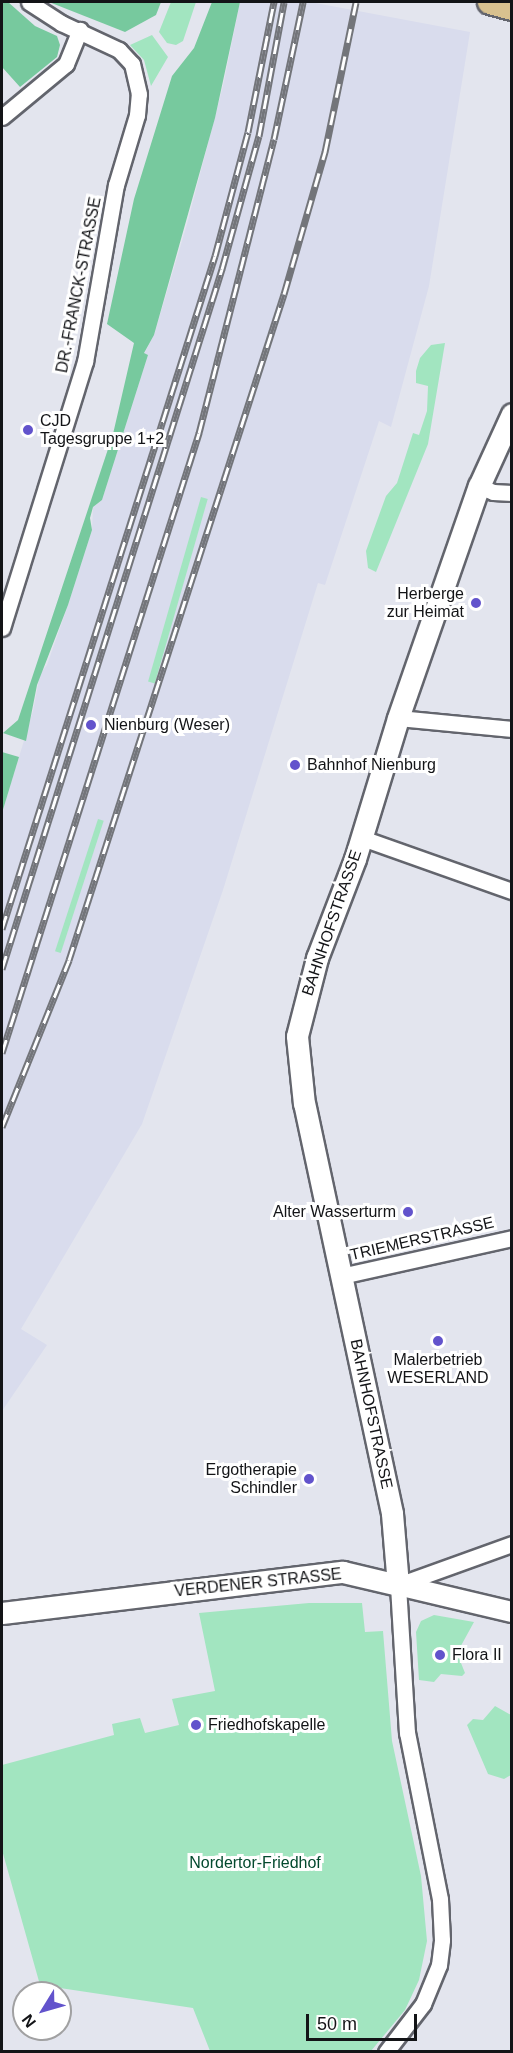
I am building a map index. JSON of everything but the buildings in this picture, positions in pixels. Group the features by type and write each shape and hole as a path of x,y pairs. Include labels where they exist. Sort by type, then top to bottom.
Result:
{"main road":[{"path":"490,2 512,8"},
{"name":"BAHNHOFSTRASSE","path":"398,1585 392,1513 304,1104 297,1036 317,958 362,838 398,718 479,486 512,414"},
{"name":"VERDENER STRASSE","path":"2,1613 343,1572 398,1585"}],"street":[{"name":"DR.-FRANCK-STRASSE","path":"2,628 85,362 117,184 137,115 139,94 132,64 119,50 46,15 29,2"},
{"path":"2,117 66,64 80,30"},
{"path":"479,486 493,492 512,493"},
{"path":"398,718 512,729"},
{"path":"362,838 512,891"},
{"name":"TRIEMERSTRASSE","path":"341,1276 512,1238"},
{"path":"386,2052 423,2004 439,1965 442,1940 440,1899 406,1734 398,1585 512,1544"},
{"name":"VERDENER STRASSE","path":"398,1585 512,1612"}],"shaded area":[{"path":"240,2 310,2 470,32 429,286 391,427 379,421 325,585 318,583 223,890 142,1124 21,1329 47,1345 2,1411 2,813 33,711 40,674 47,665 68,605 92,530 93,507 102,500 148,355 144,354 154,335 187,224 223,86"}],"green space":[{"path":"2,2 8,2 35,26 57,36 60,45 57,57 20,87 2,67"},
{"path":"49,2 161,2 156,15 125,32"},
{"path":"171,2 196,2 183,41 176,45 167,43 159,32"},
{"path":"212,2 240,2 215,118 154,335 144,353 148,355 102,500 93,507 90,518 92,530 68,605 37,685 26,741 3,733 18,720 113,434 134,343 107,324 134,199 172,76 194,48"},
{"path":"152,35 168,57 151,86 144,60 130,45"},
{"path":"445,343 428,444 376,572 368,568 366,551 386,496 397,483 413,433 419,435 427,411 428,386 416,383 416,371 420,358 431,345"},
{"path":"201,497 208,499 155,683 148,682"},
{"path":"2,752 19,757 2,813"},
{"path":"98,819 104,821 61,953 55,951"},
{"name":"Nordertor-Friedhof","path":"309,1603 362,1603 365,1632 383,1631 392,1741 421,1876 427,1941 419,1980 405,2010 371,2051 210,2051 193,2008 72,1990 72,1981 39,1981 2,1850 2,1765 114,1735 112,1724 140,1718 145,1733 179,1725 172,1699 215,1691 199,1613"},
{"path":"434,1615 474,1622 457,1653 465,1673 462,1676 441,1674 434,1682 419,1680 416,1632 421,1621"},
{"path":"495,1706 511,1715 511,1775 504,1779 488,1774 467,1725 473,1719 483,1720"}],"railway":[{"path":"2,929 215,256 248,132 274,2"},
{"path":"2,969 222,269 259,136 284,2"},
{"path":"2,1053 199,433 274,139 303,2"},
{"path":"2,1127 69,960 284,294 325,152 356,2"}],"place":[{"name":"CJD Tagesgruppe 1+2","path":"28,430"},
{"name":"Herberge zur Heimat","path":"476,603"},
{"name":"Nienburg (Weser)","path":"91,725"},
{"name":"Bahnhof Nienburg","path":"295,765"},
{"name":"Alter Wasserturm","path":"408,1212"},
{"name":"Malerbetrieb WESERLAND","path":"438,1341"},
{"name":"Ergotherapie Schindler","path":"309,1479"},
{"name":"Flora II","path":"440,1655"},
{"name":"Friedhofskapelle","path":"196,1725"}]}
